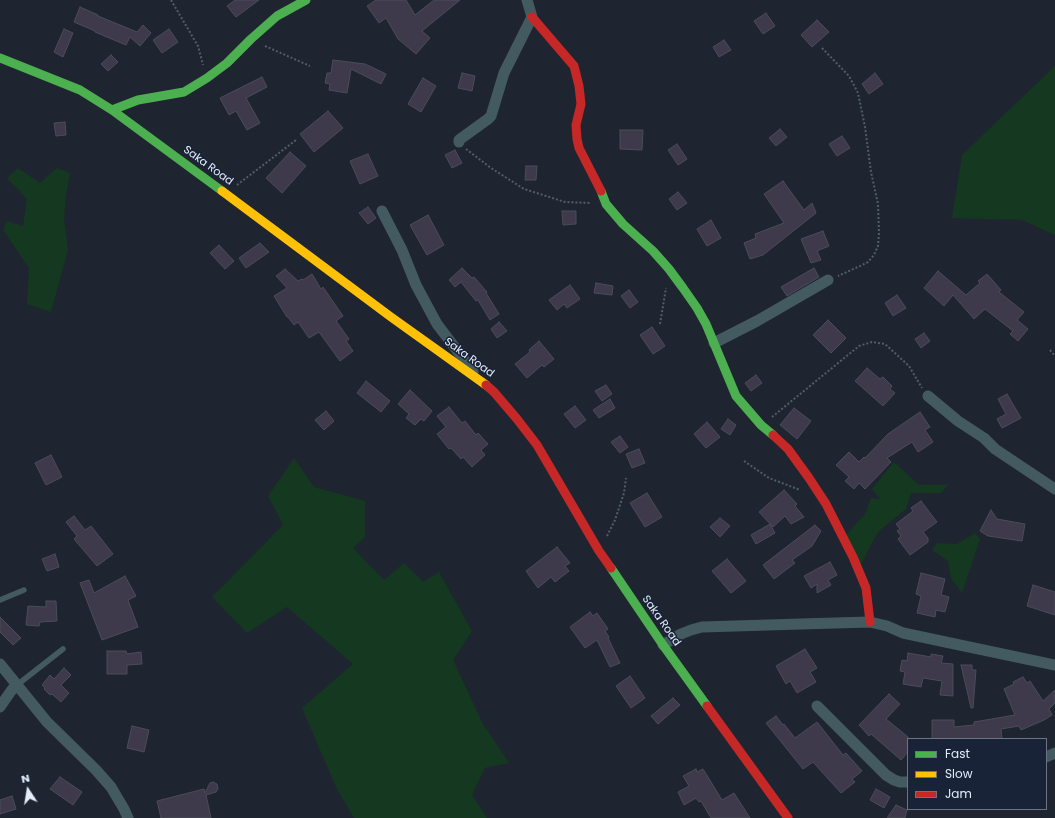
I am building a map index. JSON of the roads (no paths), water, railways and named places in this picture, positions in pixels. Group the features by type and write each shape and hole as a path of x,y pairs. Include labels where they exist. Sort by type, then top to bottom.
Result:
{"main road":[{"path":"112,110 138,100 184,92 207,78 227,63 277,16 306,0"},
{"path":"532,17 574,66 579,86 581,104 576,125 579,148 601,190 606,204 622,224 653,251 669,269 697,308 706,324 736,396 761,425 788,449 826,504 853,557 866,588 870,622"},
{"name":"Saka Road","path":"0,58 80,90 112,110 494,392 517,419 536,445 599,551 663,645 788,818"}],"street":[{"path":"458,142 491,116 504,73 532,17 527,0"},
{"path":"382,210 402,250 416,285 437,324 465,360 476,378"},
{"path":"714,343 757,321 828,280"},
{"path":"928,396 958,421 984,438 995,449 1055,489"},
{"path":"663,645 681,634 702,627 870,622 887,626 903,633 1055,665"},
{"path":"0,664 47,722 96,770 111,787 128,818"},
{"path":"0,707 16,685"},
{"path":"817,706 886,775 900,782 907,782"}],"lane":[{"path":"0,600 24,590"},
{"path":"16,685 63,649"}]}
